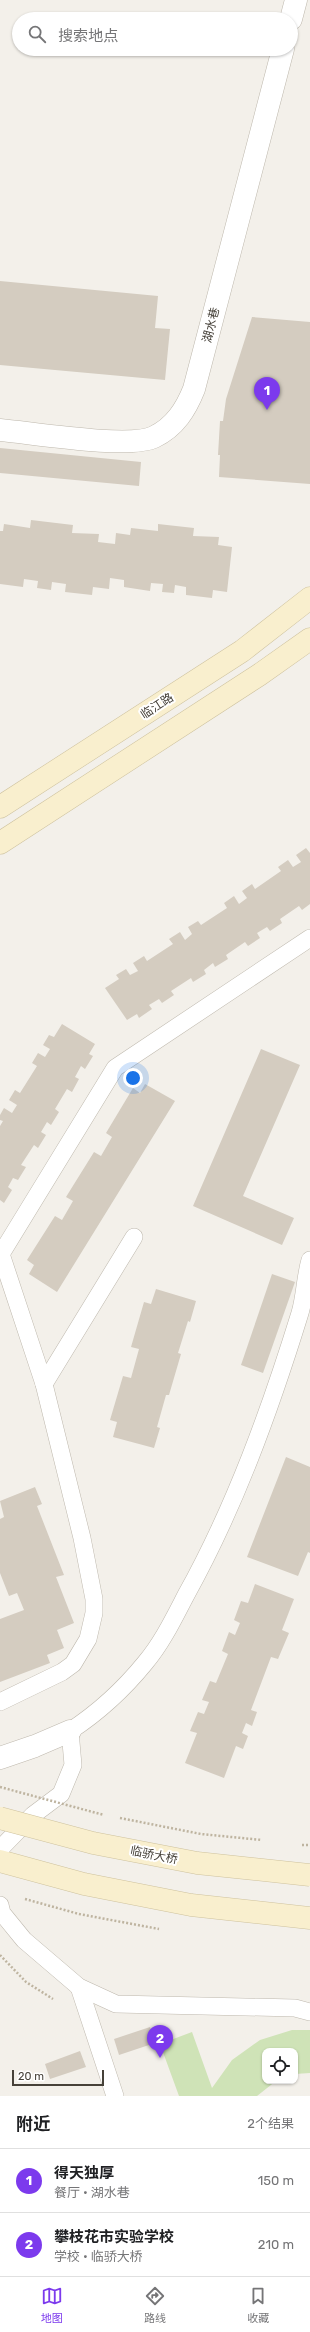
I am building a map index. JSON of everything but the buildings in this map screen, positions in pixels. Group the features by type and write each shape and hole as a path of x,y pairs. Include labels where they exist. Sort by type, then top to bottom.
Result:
{"main road":[{"name":"临江路","path":"0,808 242,652 310,598"},
{"path":"0,843 259,675 310,639"},
{"name":"临骄大桥","path":"0,1818 93,1843 197,1863 310,1875"},
{"path":"0,1861 84,1884 191,1905 310,1918"}],"street":[{"path":"293,12 296,0"},
{"name":"湖水巷","path":"0,430 130,442 154,437 173,425 186,408 194,389 281,56"},
{"path":"0,1758 35,1746 70,1731"}],"lane":[{"path":"0,1702 62,1672 73,1664 81,1653 92,1626 94,1599 82,1538 44,1384 1,1254 115,1068 310,938"},
{"path":"44,1384 134,1237"},
{"path":"0,1850 33,1815 62,1794 73,1765 70,1731 94,1715 121,1690 146,1661 169,1626 210,1551 246,1467 301,1311 310,1260"},
{"path":"0,1905 2,1913 24,1940 79,1987 116,2004 295,2008 310,2012"},
{"path":"79,1987 115,2096"}],"path":[{"path":"0,1787 109,1816"},
{"path":"117,1818 201,1834 263,1841"},
{"path":"295,1844 310,1845"}],"green space":[{"path":"292,2030 310,2030 310,2073 298,2074 298,2048 262,2048 262,2084 272,2084 257,2096 179,2096 160,2044 192,2032 212,2088 232,2060 260,2040"}],"place":[{"name":"得天独厚","path":"267,410"},
{"name":"攀枝花市实验学校","path":"160,2058"}]}
